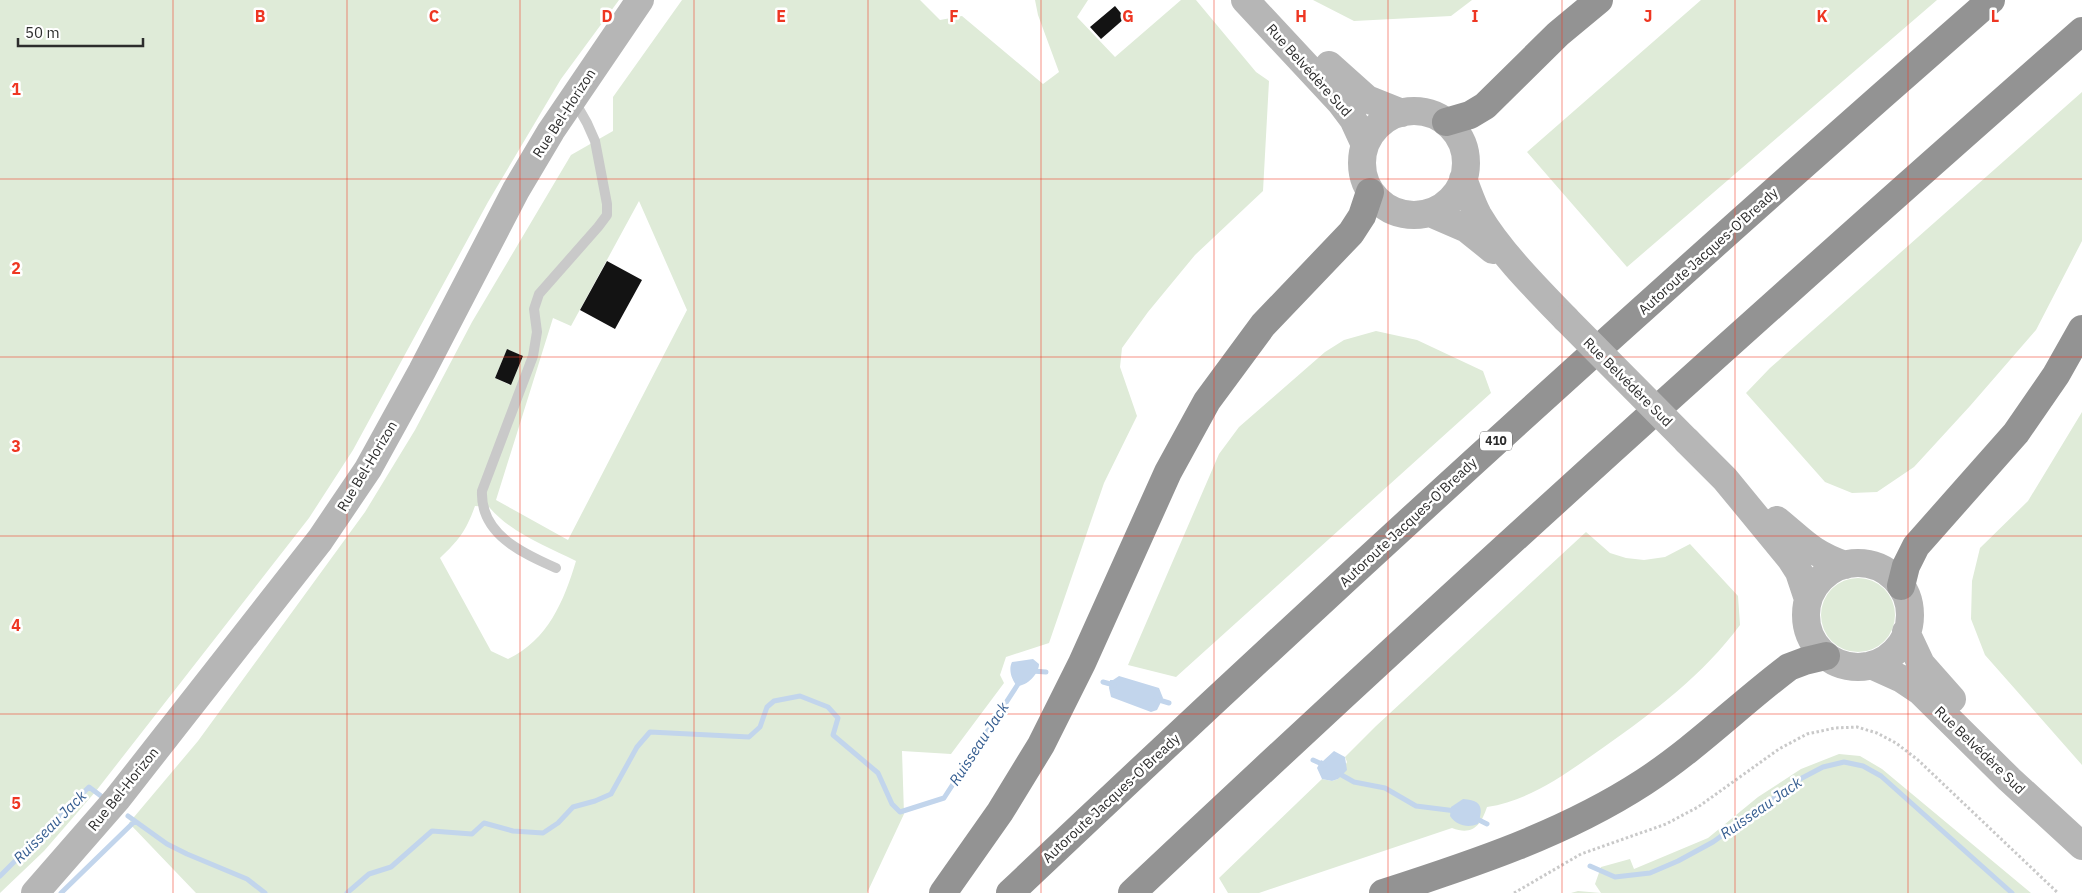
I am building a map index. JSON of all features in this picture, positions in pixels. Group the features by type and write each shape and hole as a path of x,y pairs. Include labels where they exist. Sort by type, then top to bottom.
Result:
{"highway":[{"path":"1446,122 1470,116 1485,106 1550,42 1600,0"},
{"name":"Autoroute Jacques-O'Bready","path":"1010,893 1466,468 1766,199 1992,0"},
{"path":"1132,893 1381,660 1617,444 2082,31"},
{"path":"944,893 992,824 1041,745 1085,657 1168,472 1204,406 1228,371 1264,325 1351,233 1362,216 1370,192"},
{"path":"1901,586 1906,566 1913,551 2016,433 2056,375 2082,329"},
{"path":"1383,893 1494,855 1547,834 1600,808 1644,782 1690,749 1789,667 1805,660 1826,656"}],"street":[{"name":"Rue Bel-Horizon","path":"35,893 117,799 320,540 348,501 396,419 516,190 573,98 640,0"},
{"name":"Rue Belvédère Sud","path":"1245,0 1337,98 1353,119 1365,145"},
{"name":"Rue Belvédère Sud","path":"1262,0 1357,91 1375,103 1402,113"},
{"path":"1402,113 1425,113 1446,122 1457,135 1462,145 1466,162 1463,179 1458,190 1451,200 1430,213 1412,216 1394,212 1383,205 1370,192 1364,181 1362,169 1365,145 1371,134 1390,117 1402,113"},
{"name":"Rue Belvédère Sud","path":"1463,179 1482,221 1532,284 1566,319 1725,479 1810,549 1845,565"},
{"name":"Rue Belvédère Sud","path":"1430,213 1470,232 1532,284"},
{"name":"Rue Belvédère Sud","path":"1725,479 1790,558 1800,575 1808,599"},
{"path":"1864,563 1880,568 1894,578 1901,586 1909,606 1909,622 1906,632 1895,651 1881,661 1871,665 1849,666 1826,656 1817,647 1807,628 1806,612 1808,599 1814,587 1824,575 1833,569 1845,565 1864,563"},
{"name":"Rue Belvédère Sud","path":"1906,632 1919,661 1931,677 2082,840"},
{"name":"Rue Belvédère Sud","path":"1871,665 1902,678 1920,691 2009,779 2082,846"}],"lane":[{"path":"556,568 526,555 494,530 484,513 482,491 533,356 537,332 535,303 539,294 598,227 606,215 607,204 595,141 573,98"}],"path":[{"path":"1514,893 1580,854 1674,820 1698,807 1779,748 1807,734 1835,728 1858,727 1896,743 1918,760 2058,893"}],"green space":[{"path":"0,0 619,0 561,79 488,202 353,450 309,518 96,791 44,851 0,893"},
{"path":"682,0 920,0 940,20 962,16 1043,84 1059,72 1038,15 1035,0 1088,0 1077,17 1115,57 1181,0 1196,0 1256,72 1269,81 1263,191 1195,255 1148,312 1122,348 1120,367 1137,416 1104,483 1049,643 1006,657 1000,675 1004,683 951,754 902,751 904,814 867,893 196,893 129,823 198,741 365,512 415,430 472,322 571,155 613,131 613,97","holes":["639,201 687,310 568,540 496,500 553,318 571,326","507,349 522,356 510,385 495,378","475,506 489,507 518,532 576,561 560,605 544,630 522,651 508,659 491,651 440,558 461,535"]},
{"path":"1313,0 1472,0 1451,16 1354,21"},
{"path":"1701,0 1937,0 1627,267 1527,152"},
{"path":"2082,92 2082,241 2036,330 1914,467 1877,492 1852,493 1825,482 1746,393 1770,368"},
{"path":"1376,331 1417,340 1483,371 1491,393 1176,677 1128,665 1219,454 1239,427 1325,352 1344,340"},
{"path":"2082,412 2082,765 1985,655 1971,619 1972,581 1980,548 2028,501"},
{"path":"1586,532 1610,553 1626,558 1644,560 1665,557 1690,544 1738,596 1740,625 1726,643 1694,676 1642,720 1549,784 1519,798 1487,807 1479,824 1471,830 1465,831 1452,828 1259,893 1228,893 1219,878 1322,779 1332,781 1338,779 1347,762 1345,757 1376,726"},
{"path":"1858,578 1879,584 1889,594 1895,615 1889,636 1879,646 1858,652 1837,646 1827,636 1821,615 1827,594 1837,584"},
{"path":"1839,754 1860,756 1882,769 2031,893 1601,893 1595,884 1601,867 1630,859 1634,869 1708,838 1758,797 1801,769"},
{"path":"1578,891 1601,893 1571,893"}],"water":[{"path":"1033,659 1039,664 1037,672 1028,682 1017,686 1011,675 1010,668 1012,662"},
{"path":"1119,676 1159,688 1163,698 1157,710 1151,712 1111,697 1110,680"},
{"path":"1334,751 1345,757 1347,770 1338,779 1332,781 1322,779 1317,768 1321,760 1323,761"},
{"path":"1463,799 1474,801 1480,806 1481,814 1478,824 1463,825 1456,822 1450,816 1451,807"}],"building":[{"path":"1115,6 1125,18 1101,39 1090,27"},
{"path":"607,261 642,280 615,329 580,310"},
{"path":"507,349 523,356 511,385 495,378"}],"waterway":[{"name":"Ruisseau Jack","path":"1032,671 1046,672"},
{"name":"Ruisseau Jack","path":"347,893 369,874 391,867 432,831 472,834 484,823 513,831 543,833 558,823 573,807 611,794 637,747 650,732 749,737 760,727 767,707 774,701 800,696 828,707 838,718 833,735 878,773 892,804 900,812 944,798 1020,681"},
{"name":"Ruisseau Jack","path":"1103,682 1114,685"},
{"name":"Ruisseau Jack","path":"1156,699 1169,703"},
{"name":"Ruisseau Jack","path":"1313,760 1324,765"},
{"name":"Ruisseau Jack","path":"1590,866 1615,877 1650,873 1678,861 1713,842 1802,778 1823,767 1844,762 1863,766 1881,776 2012,893"},
{"name":"Ruisseau Jack","path":"1338,773 1354,782 1385,788 1416,806 1456,811"},
{"name":"Ruisseau Jack","path":"0,876 89,787 101,796"},
{"name":"Ruisseau Jack","path":"128,816 167,844 247,879 265,893"},
{"name":"Ruisseau Jack","path":"1475,818 1487,824"},
{"path":"61,893 135,821"}]}
